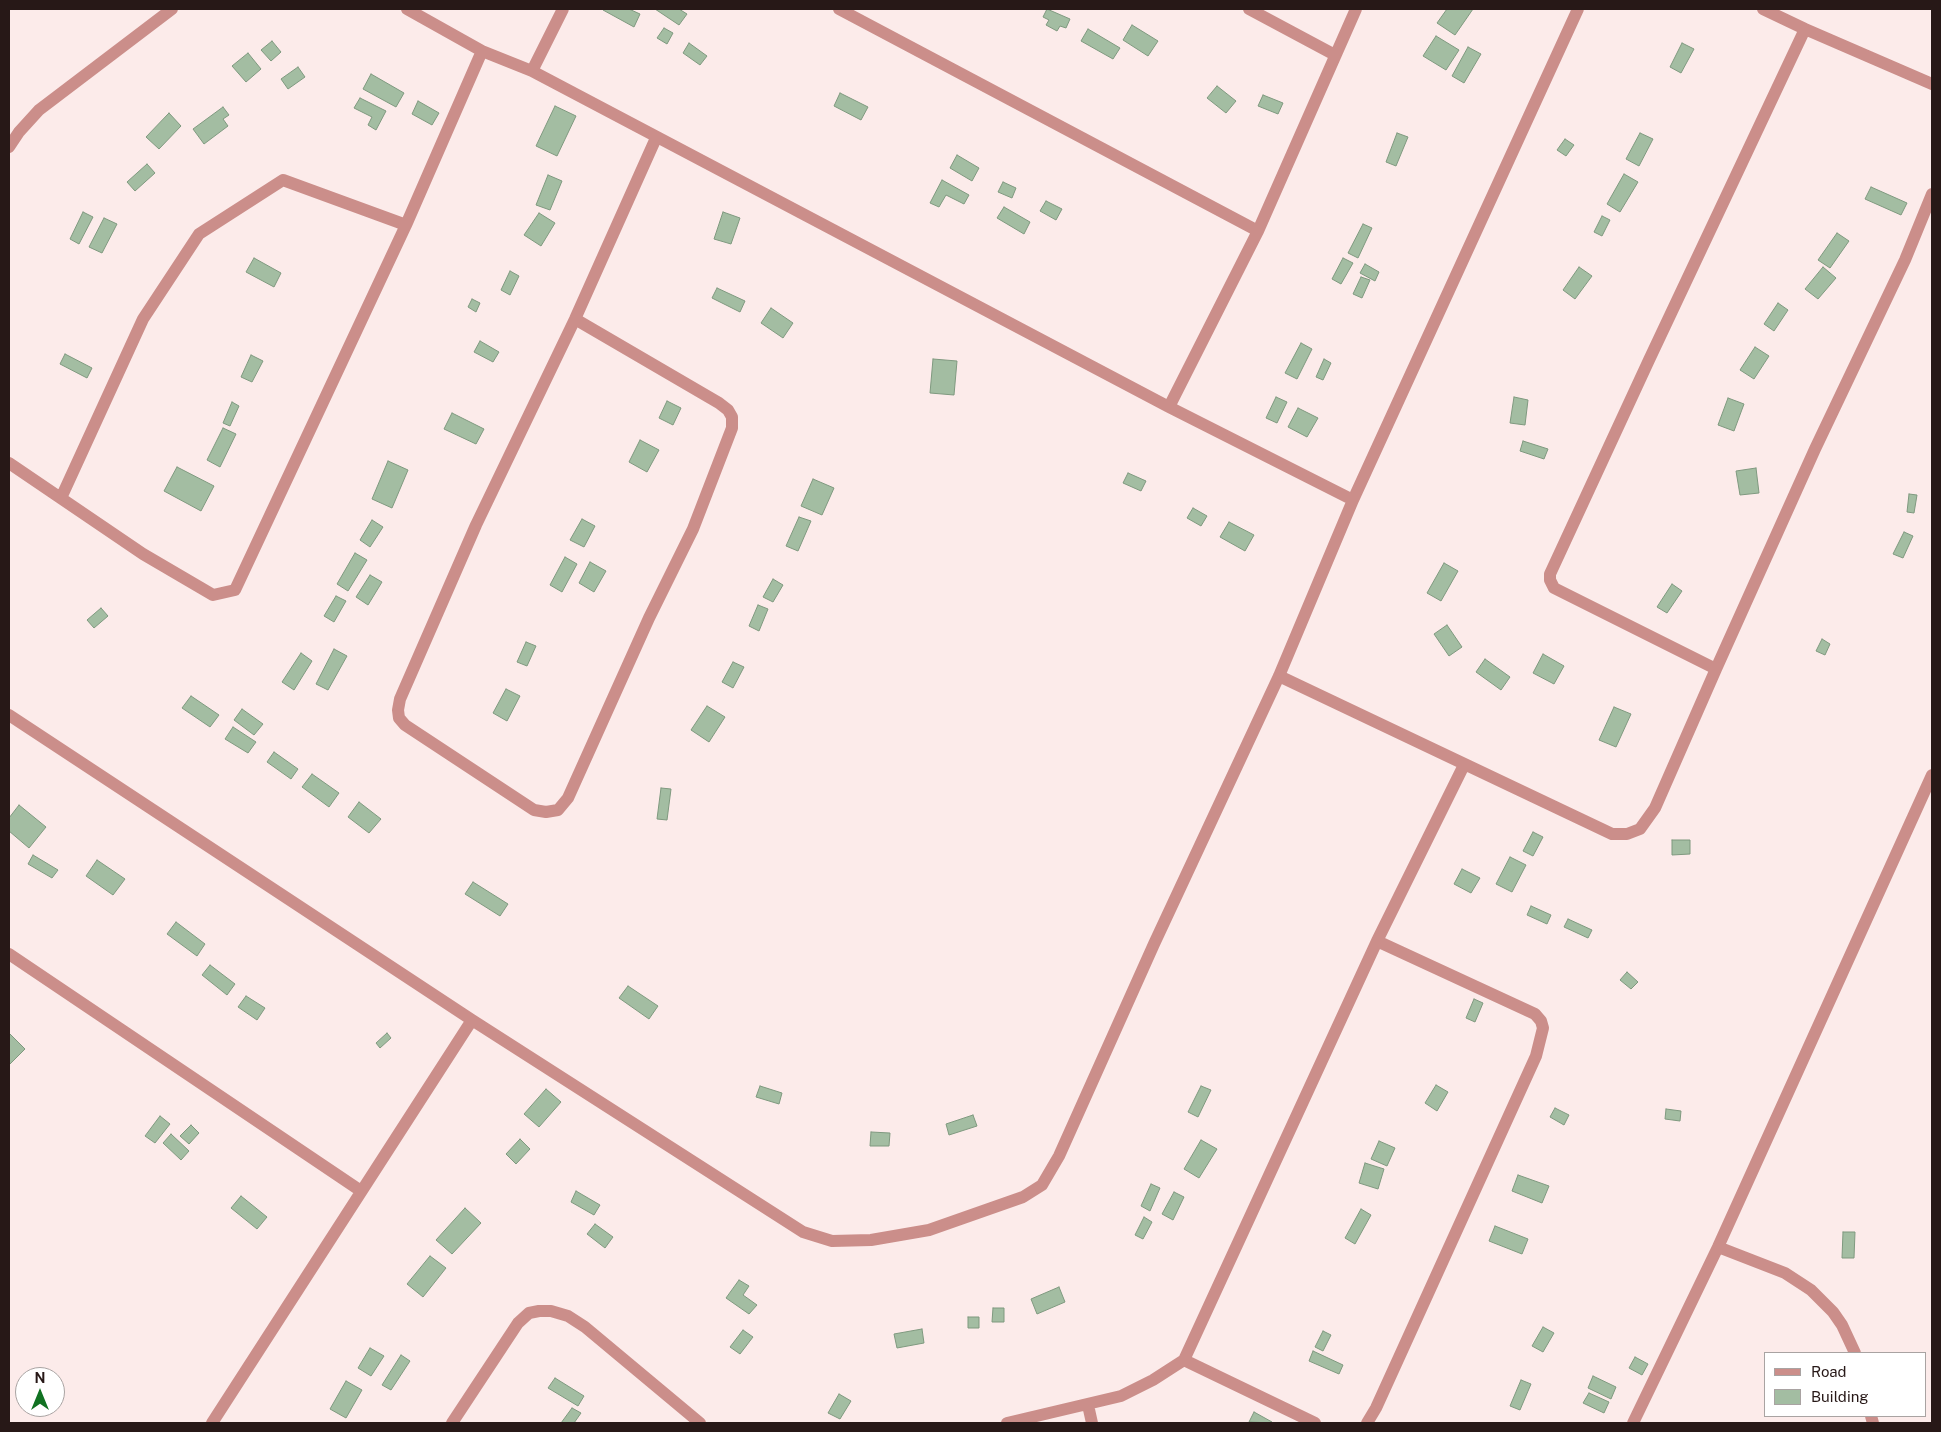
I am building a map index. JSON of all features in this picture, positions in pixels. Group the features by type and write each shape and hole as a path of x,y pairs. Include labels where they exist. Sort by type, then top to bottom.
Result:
{"street":[{"path":"9,147 19,132 39,110 172,9"},
{"path":"407,9 482,51 532,71 1169,407 1353,500"},
{"path":"532,71 564,9"},
{"path":"839,9 1258,231"},
{"path":"1249,9 1335,55"},
{"path":"1169,407 1258,231 1356,9"},
{"path":"9,715 472,1020 794,1226 810,1234 832,1241 871,1240 929,1230 1023,1198 1042,1185 1059,1156 1154,944 1279,676 1353,500 1578,9"},
{"path":"1763,9 1932,84"},
{"path":"1716,669 1554,588 1550,580 1550,574 1665,324 1805,29"},
{"path":"9,463 143,554 212,595 235,590 406,225 482,51"},
{"path":"575,319 720,403 728,410 732,418 732,428 693,529 649,618 568,798 558,810 546,812 534,810 405,725 399,718 398,710 400,698 476,525 575,319 656,138"},
{"path":"61,498 143,319 198,234 283,180 406,225"},
{"path":"1279,676 1612,834 1627,834 1640,829 1655,808 1816,449 1905,260 1932,194"},
{"path":"1007,1423 1121,1396 1153,1380 1184,1360 1377,942 1464,765"},
{"path":"1633,1423 1718,1247 1932,776"},
{"path":"1367,1423 1376,1408 1536,1056 1543,1028 1541,1020 1535,1014 1377,942"},
{"path":"9,954 361,1191"},
{"path":"212,1423 472,1020"},
{"path":"1718,1247 1785,1273 1812,1290 1834,1312 1855,1352"},
{"path":"452,1423 518,1323 529,1313 539,1311 551,1311 568,1316 585,1327 692,1421"},
{"path":"1184,1360 1315,1423"},
{"path":"1088,1405 1092,1423"}],"building":[{"path":"604,9 629,9 640,14 634,27"},
{"path":"655,9 679,9 687,14 679,25"},
{"path":"1047,9 1070,19 1066,28 1060,26 1057,31 1046,25 1049,20 1043,17"},
{"path":"1447,9 1473,9 1455,35 1437,23"},
{"path":"1132,25 1158,41 1148,56 1123,40"},
{"path":"664,28 673,33 667,44 657,38"},
{"path":"1088,29 1120,48 1113,59 1081,41"},
{"path":"1436,36 1459,50 1446,70 1423,56"},
{"path":"272,41 281,52 271,61 261,50"},
{"path":"689,43 707,56 700,65 683,53"},
{"path":"1682,43 1694,49 1681,73 1670,67"},
{"path":"1468,47 1481,54 1464,83 1452,76"},
{"path":"248,53 261,69 246,82 232,66"},
{"path":"298,67 305,77 288,89 281,79"},
{"path":"371,74 404,93 396,107 363,89"},
{"path":"1217,86 1236,101 1226,113 1207,98"},
{"path":"840,93 868,107 861,120 834,106"},
{"path":"1263,95 1283,103 1278,114 1258,106"},
{"path":"360,98 386,111 376,130 368,125 372,117 354,108"},
{"path":"418,101 439,113 432,125 412,114"},
{"path":"555,106 576,116 557,156 536,146"},
{"path":"223,107 229,115 223,119 228,126 204,144 193,129"},
{"path":"169,113 181,126 159,149 146,137"},
{"path":"1397,133 1408,137 1396,166 1386,162"},
{"path":"1640,133 1653,139 1639,166 1626,159"},
{"path":"1565,139 1574,145 1566,156 1557,150"},
{"path":"957,155 979,168 972,181 950,168"},
{"path":"147,164 155,173 135,191 127,182"},
{"path":"1624,174 1638,182 1620,212 1607,204"},
{"path":"548,175 562,181 550,210 536,205"},
{"path":"942,180 969,195 964,204 946,195 939,207 930,203"},
{"path":"1003,182 1016,188 1012,198 998,192"},
{"path":"1871,187 1907,203 1901,215 1865,199"},
{"path":"1046,201 1062,209 1056,220 1040,211"},
{"path":"1004,207 1030,222 1024,234 997,218"},
{"path":"83,212 93,217 79,244 70,239"},
{"path":"723,212 740,218 731,244 714,239"},
{"path":"539,213 555,223 541,246 524,235"},
{"path":"1602,216 1610,220 1602,236 1594,232"},
{"path":"104,218 117,224 102,253 89,247"},
{"path":"1363,224 1372,228 1358,258 1348,253"},
{"path":"1837,233 1849,241 1830,268 1818,260"},
{"path":"254,258 281,273 274,287 246,272"},
{"path":"1343,258 1353,263 1341,284 1332,279"},
{"path":"1365,264 1379,272 1375,281 1360,273"},
{"path":"1579,267 1592,276 1575,299 1563,290"},
{"path":"1823,267 1836,278 1818,299 1805,289"},
{"path":"510,271 519,276 510,295 501,290"},
{"path":"1361,277 1370,280 1362,298 1353,294"},
{"path":"717,288 745,301 740,312 712,298"},
{"path":"472,299 480,303 476,312 468,307"},
{"path":"1778,303 1788,310 1774,331 1764,324"},
{"path":"771,308 793,323 783,338 761,323"},
{"path":"480,341 499,352 493,362 474,352"},
{"path":"1301,343 1312,349 1297,379 1285,373"},
{"path":"1755,347 1769,356 1754,379 1740,370"},
{"path":"65,354 92,368 87,378 60,364"},
{"path":"251,355 263,361 252,382 241,377"},
{"path":"933,359 957,361 954,395 930,393"},
{"path":"1324,359 1331,363 1323,380 1316,377"},
{"path":"1276,397 1287,402 1277,423 1266,418"},
{"path":"1514,397 1528,400 1525,425 1510,423"},
{"path":"1728,398 1744,404 1734,431 1718,425"},
{"path":"667,401 681,408 673,425 659,418"},
{"path":"232,402 239,406 230,426 223,423"},
{"path":"1298,408 1318,418 1307,437 1288,427"},
{"path":"452,413 484,429 476,444 444,429"},
{"path":"223,428 236,434 220,467 207,460"},
{"path":"640,440 659,450 647,472 629,462"},
{"path":"1523,441 1548,449 1544,459 1520,451"},
{"path":"388,461 408,470 392,508 372,499"},
{"path":"177,467 214,486 201,511 164,491"},
{"path":"1756,468 1759,493 1740,495 1736,471"},
{"path":"1128,473 1146,481 1141,491 1123,483"},
{"path":"813,479 834,488 822,515 801,506"},
{"path":"1909,494 1917,495 1914,513 1907,512"},
{"path":"1193,508 1207,516 1201,526 1187,518"},
{"path":"799,517 811,521 798,551 786,546"},
{"path":"582,519 595,526 584,547 570,540"},
{"path":"372,520 383,527 370,547 360,540"},
{"path":"1229,522 1254,535 1245,551 1220,537"},
{"path":"1904,532 1913,536 1903,558 1893,554"},
{"path":"355,553 367,560 348,591 337,584"},
{"path":"565,557 577,564 562,592 550,585"},
{"path":"590,562 606,571 594,592 579,583"},
{"path":"1444,563 1458,571 1441,601 1427,593"},
{"path":"370,575 382,582 368,605 356,597"},
{"path":"773,579 783,585 773,602 763,597"},
{"path":"1672,584 1682,591 1667,613 1657,607"},
{"path":"336,596 346,601 334,622 324,616"},
{"path":"758,605 768,609 759,631 749,626"},
{"path":"101,608 108,616 94,628 87,620"},
{"path":"1447,625 1462,647 1449,656 1434,634"},
{"path":"1822,639 1830,644 1825,655 1816,651"},
{"path":"526,642 536,646 527,666 517,662"},
{"path":"334,649 347,656 328,690 316,684"},
{"path":"301,653 312,661 294,690 282,682"},
{"path":"1543,654 1564,666 1554,684 1533,673"},
{"path":"1485,659 1510,677 1501,690 1476,672"},
{"path":"733,662 744,667 733,688 722,682"},
{"path":"506,689 520,696 507,721 493,713"},
{"path":"191,696 219,715 210,727 182,708"},
{"path":"707,706 725,717 709,742 691,730"},
{"path":"1614,707 1631,714 1616,747 1599,740"},
{"path":"242,709 263,724 254,735 234,720"},
{"path":"233,727 256,742 248,753 225,739"},
{"path":"274,752 298,769 291,779 267,762"},
{"path":"312,774 339,793 329,807 302,787"},
{"path":"661,788 671,789 667,820 657,819"},
{"path":"359,802 381,819 369,833 348,817"},
{"path":"19,805 46,827 29,848 9,831 9,818"},
{"path":"1533,832 1543,837 1533,856 1523,851"},
{"path":"1672,840 1690,840 1690,854 1672,855"},
{"path":"33,855 58,870 52,878 28,864"},
{"path":"1510,857 1526,865 1512,892 1496,884"},
{"path":"97,860 125,879 113,895 86,876"},
{"path":"1462,869 1480,878 1471,893 1454,884"},
{"path":"473,882 508,904 500,916 465,894"},
{"path":"1531,906 1551,915 1547,924 1527,915"},
{"path":"1568,919 1592,930 1588,938 1564,927"},
{"path":"176,922 205,944 197,956 167,934"},
{"path":"210,965 235,984 227,995 202,975"},
{"path":"1627,972 1638,982 1631,989 1620,980"},
{"path":"628,986 658,1006 649,1019 619,998"},
{"path":"246,996 265,1008 257,1020 238,1007"},
{"path":"1474,999 1483,1003 1475,1022 1466,1018"},
{"path":"9,1033 25,1049 10,1064 9,1063"},
{"path":"387,1033 391,1038 380,1048 376,1043"},
{"path":"1436,1085 1448,1092 1437,1111 1425,1103"},
{"path":"760,1086 782,1093 779,1104 756,1097"},
{"path":"1201,1086 1211,1090 1198,1117 1188,1112"},
{"path":"546,1089 561,1102 539,1127 524,1114"},
{"path":"1555,1108 1569,1115 1564,1125 1550,1117"},
{"path":"1666,1109 1681,1111 1680,1121 1665,1119"},
{"path":"973,1115 977,1126 949,1135 946,1124"},
{"path":"160,1116 170,1124 155,1143 145,1136"},
{"path":"191,1125 199,1133 189,1144 180,1136"},
{"path":"871,1132 890,1133 889,1146 870,1146"},
{"path":"171,1134 189,1151 181,1160 163,1143"},
{"path":"520,1139 530,1149 516,1164 506,1154"},
{"path":"1201,1140 1217,1149 1199,1178 1184,1169"},
{"path":"1379,1141 1395,1148 1387,1166 1371,1159"},
{"path":"1365,1163 1384,1169 1378,1189 1359,1183"},
{"path":"1518,1175 1549,1186 1542,1203 1512,1191"},
{"path":"1151,1184 1160,1188 1150,1211 1141,1206"},
{"path":"576,1191 600,1205 594,1215 571,1202"},
{"path":"1174,1192 1184,1197 1173,1220 1162,1214"},
{"path":"241,1196 267,1217 257,1229 231,1208"},
{"path":"465,1208 481,1223 452,1254 436,1240"},
{"path":"1361,1209 1371,1215 1355,1244 1345,1238"},
{"path":"1144,1217 1152,1222 1143,1239 1135,1235"},
{"path":"595,1224 613,1237 605,1248 587,1234"},
{"path":"1495,1226 1528,1239 1522,1254 1489,1241"},
{"path":"1843,1232 1855,1232 1854,1258 1842,1258"},
{"path":"430,1256 446,1268 423,1297 407,1284"},
{"path":"739,1280 749,1286 743,1295 757,1305 749,1314 726,1298"},
{"path":"1059,1287 1065,1302 1037,1314 1031,1299"},
{"path":"993,1308 1004,1308 1004,1322 992,1322"},
{"path":"968,1317 979,1317 979,1328 968,1328"},
{"path":"1543,1327 1554,1333 1543,1352 1532,1346"},
{"path":"922,1329 924,1343 897,1348 894,1334"},
{"path":"743,1330 753,1337 740,1354 730,1347"},
{"path":"1323,1331 1331,1335 1323,1351 1315,1347"},
{"path":"370,1348 384,1356 371,1376 358,1368"},
{"path":"1313,1351 1343,1365 1339,1374 1309,1361"},
{"path":"401,1355 410,1361 391,1390 382,1385"},
{"path":"1635,1357 1648,1364 1642,1375 1629,1368"},
{"path":"1593,1376 1616,1387 1611,1399 1588,1388"},
{"path":"555,1378 584,1396 578,1406 548,1388"},
{"path":"1521,1380 1531,1384 1520,1410 1510,1406"},
{"path":"346,1381 362,1390 346,1418 330,1409"},
{"path":"1589,1393 1609,1402 1604,1413 1583,1403"},
{"path":"839,1394 851,1401 840,1419 828,1413"},
{"path":"572,1408 581,1413 574,1423 561,1423"},
{"path":"1254,1412 1272,1422 1272,1423 1249,1422"}]}
